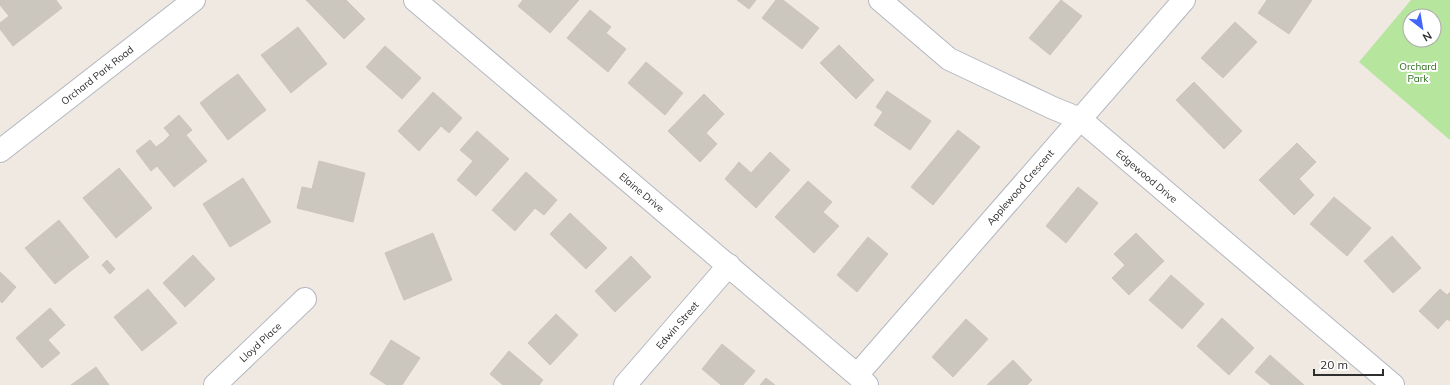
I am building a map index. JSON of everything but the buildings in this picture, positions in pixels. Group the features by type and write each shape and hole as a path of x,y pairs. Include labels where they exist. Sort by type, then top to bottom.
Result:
{"street":[{"name":"Orchard Park Road","path":"0,151 194,0"},
{"name":"Elaine Drive","path":"415,0 729,265 862,380"},
{"name":"Edgewood Drive","path":"880,0 949,59 1053,108 1080,118 1393,385"},
{"name":"Applewood Crescent","path":"862,380 1080,118 1184,0"},
{"name":"Edwin Street","path":"625,385 729,265"},
{"name":"Lloyd Place","path":"215,385 305,300"}],"green space":[{"name":"Orchard Park","path":"1411,0 1450,0 1450,140 1359,62 1402,11 1402,48 1442,48 1442,8 1404,8"}]}
